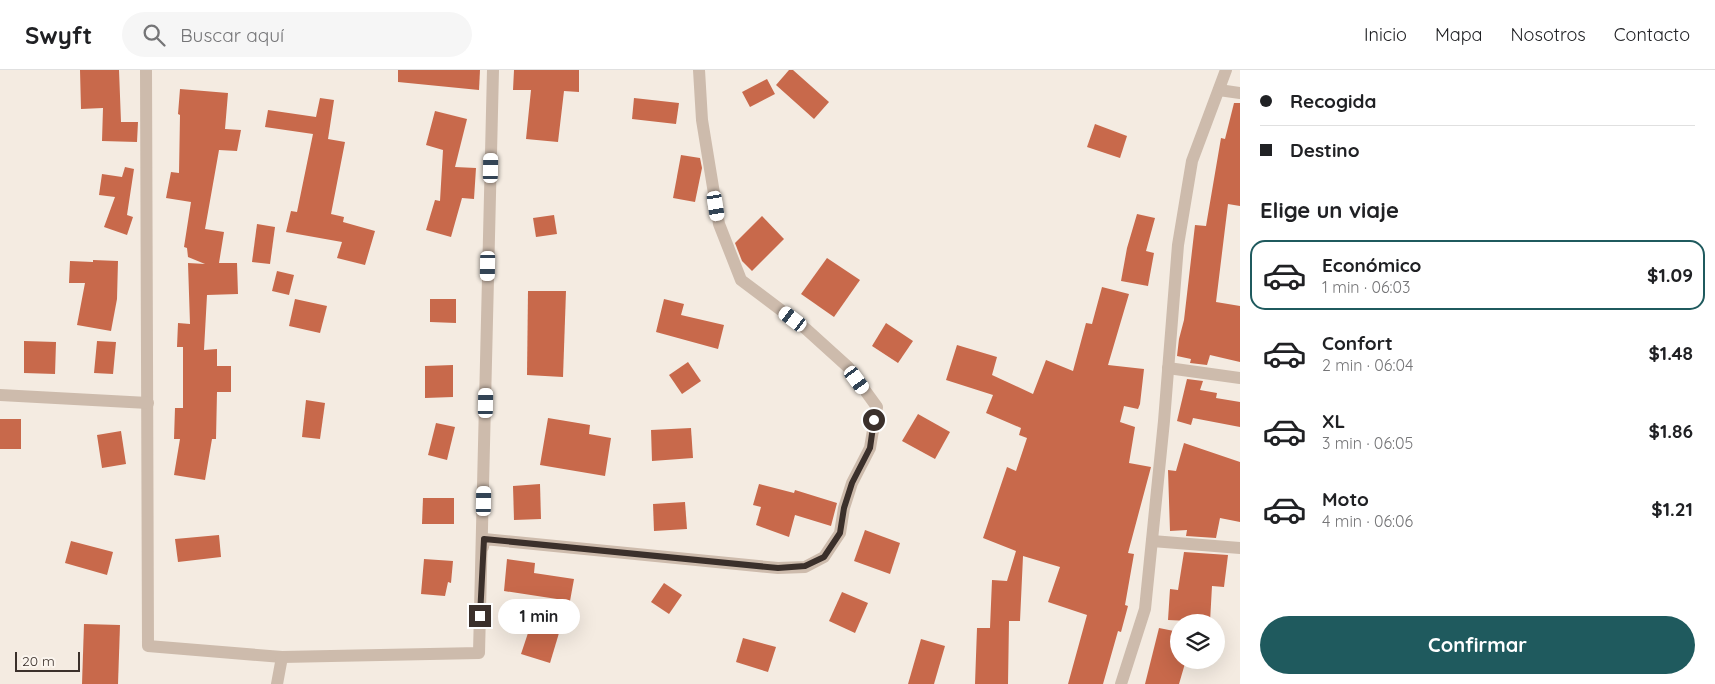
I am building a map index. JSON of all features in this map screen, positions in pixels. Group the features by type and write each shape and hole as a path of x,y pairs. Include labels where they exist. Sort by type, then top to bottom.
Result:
{"street":[{"path":"146,70 148,646 282,657 479,653 493,70"},
{"path":"482,560 484,539 778,568 805,566 824,557 840,533 844,508 852,483 870,448 877,407 848,367 806,329 741,280 719,224 702,120 699,70"},
{"path":"1121,684 1145,610 1178,245 1192,161 1226,70"},
{"path":"1219,90 1240,93"},
{"path":"1168,368 1240,378"},
{"path":"0,395 148,403"},
{"path":"1152,541 1240,548"},
{"path":"277,684 282,657"}],"building":[{"path":"80,70 119,70 121,122 138,122 137,142 102,141 103,108 81,109"},
{"path":"398,70 480,70 479,90 398,82"},
{"path":"514,70 579,70 579,92 564,91 558,142 526,139 531,90 513,90"},
{"path":"789,70 793,70 829,102 814,119 776,85"},
{"path":"767,79 775,94 750,107 742,92"},
{"path":"180,89 228,93 225,129 241,130 237,151 219,150 205,229 224,232 219,263 237,263 238,294 207,295 204,350 217,349 217,366 231,366 231,392 217,392 216,439 212,439 205,480 174,475 180,439 174,439 175,408 183,408 183,347 177,347 178,323 190,324 188,263 205,264 188,257 187,248 184,247 191,202 166,198 171,172 179,173 180,115 178,114"},
{"path":"320,98 334,100 328,139 345,142 331,214 344,217 343,222 375,231 365,265 337,258 342,242 286,232 291,211 297,212 313,134 265,127 268,110 316,117"},
{"path":"634,98 679,103 676,124 632,119"},
{"path":"1234,103 1240,103 1240,206 1228,204 1216,302 1240,306 1240,362 1210,355 1207,365 1190,363 1191,359 1177,356 1184,320 1195,225 1206,226 1221,138 1225,139"},
{"path":"435,111 467,119 455,167 476,168 474,199 462,198 451,237 426,230 435,200 440,201 443,150 426,145"},
{"path":"1095,124 1127,136 1120,158 1087,147"},
{"path":"681,155 700,158 702,168 695,202 673,198"},
{"path":"125,167 134,169 127,215 133,217 127,235 104,227 115,197 99,195 102,174 122,177"},
{"path":"1137,214 1155,218 1146,251 1154,253 1148,286 1121,281 1127,248"},
{"path":"554,215 557,234 536,237 533,218"},
{"path":"762,216 784,239 752,271 742,261 735,243"},
{"path":"257,224 275,227 270,264 252,262"},
{"path":"827,258 860,280 834,317 801,294"},
{"path":"93,260 118,261 117,299 111,331 77,325 85,283 69,283 70,261 93,262"},
{"path":"277,271 294,275 289,295 272,291"},
{"path":"1102,287 1129,294 1108,365 1144,369 1138,409 1124,406 1120,422 1135,427 1129,463 1151,467 1128,553 1134,554 1125,605 1128,606 1121,632 1118,631 1103,684 1068,684 1087,615 1048,602 1060,567 1023,556 1020,621 1009,621 1008,684 975,684 977,628 990,628 992,580 1007,581 1016,551 983,538 1007,467 1016,471 1027,438 1019,435 1021,428 986,413 993,395 946,380 957,345 997,357 992,375 1033,394 1046,360 1073,371 1086,323 1092,324"},
{"path":"528,291 566,291 563,377 527,375"},
{"path":"295,299 327,306 320,333 289,326"},
{"path":"430,299 456,299 456,323 430,322"},
{"path":"664,299 684,304 681,315 724,325 718,349 656,332"},
{"path":"886,323 913,341 898,363 872,346"},
{"path":"24,341 56,342 55,374 24,373"},
{"path":"97,341 116,342 113,374 94,373"},
{"path":"688,362 701,381 682,394 669,375"},
{"path":"453,365 453,397 425,398 425,366"},
{"path":"1187,379 1203,381 1200,390 1217,393 1216,398 1240,402 1240,427 1193,418 1191,425 1177,421"},
{"path":"306,400 325,403 320,439 302,437"},
{"path":"918,414 950,432 935,459 902,441"},
{"path":"548,418 590,425 589,434 611,438 605,476 540,465"},
{"path":"0,419 21,419 21,449 0,449"},
{"path":"436,423 455,427 447,460 428,455"},
{"path":"691,428 693,458 652,461 651,430"},
{"path":"121,431 126,464 102,468 97,435"},
{"path":"1184,443 1240,462 1240,522 1220,518 1216,538 1186,536 1187,530 1170,531 1168,470 1176,471"},
{"path":"540,484 541,519 514,520 513,486"},
{"path":"759,484 794,493 795,490 837,503 831,526 795,515 789,537 756,525 761,507 753,505"},
{"path":"423,498 454,498 454,524 422,524"},
{"path":"685,502 687,529 654,531 653,504"},
{"path":"865,530 900,543 890,574 854,561"},
{"path":"219,535 221,557 178,562 175,539"},
{"path":"71,541 113,552 107,575 65,563"},
{"path":"1184,552 1228,555 1224,587 1212,586 1210,614 1170,614 1170,620 1168,620 1170,589 1178,590"},
{"path":"424,559 453,561 451,583 448,582 445,596 421,594"},
{"path":"507,559 535,563 534,573 574,579 570,601 504,591"},
{"path":"664,583 682,595 669,614 651,602"},
{"path":"842,592 868,603 855,633 829,621"},
{"path":"84,624 120,625 118,684 82,684"},
{"path":"531,624 559,633 550,663 521,654"},
{"path":"1159,628 1170,630 1170,669 1183,669 1179,684 1145,684"},
{"path":"743,638 776,647 768,672 736,662"},
{"path":"921,639 945,646 934,684 908,684"}],"route":[{"path":"480,616 484,539 778,568 805,566 814,562 824,557 840,533 844,508 852,483 870,448 874,420"}]}
